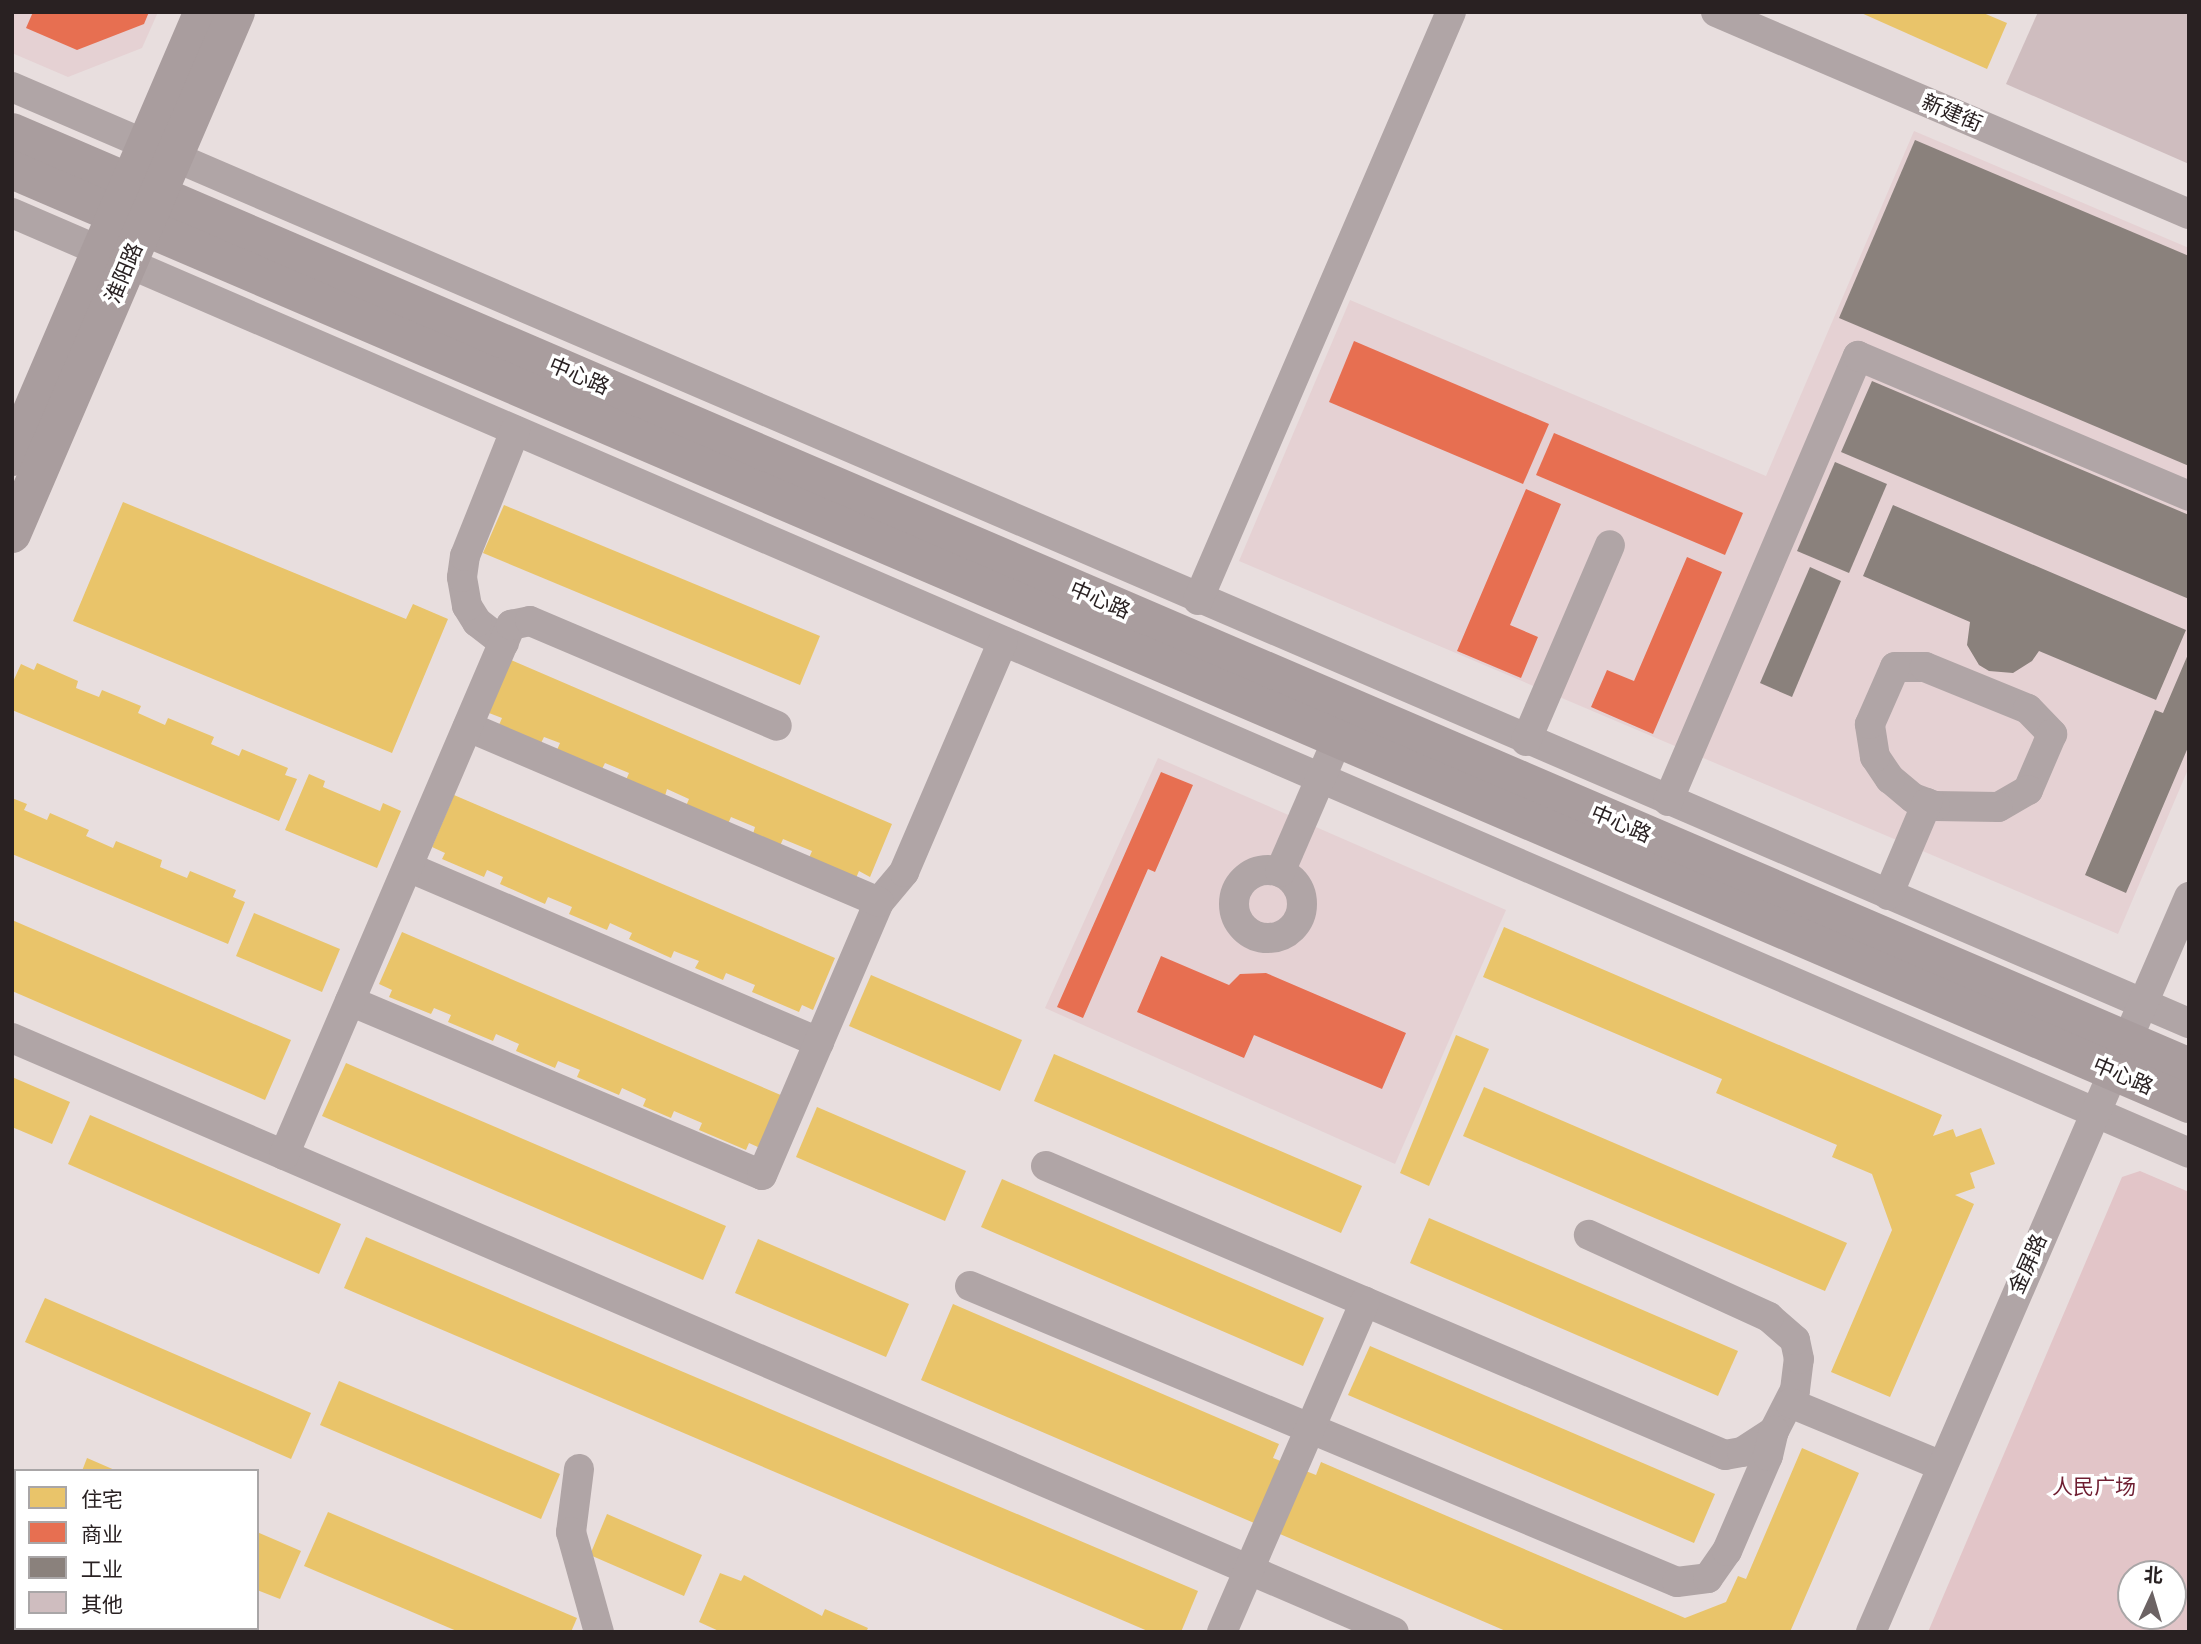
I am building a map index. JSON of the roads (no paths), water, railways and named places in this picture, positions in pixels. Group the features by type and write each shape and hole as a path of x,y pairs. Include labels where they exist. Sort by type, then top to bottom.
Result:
{"main road":[{"name":"淮阳路","path":"160,151 203,12"},
{"name":"淮阳路","path":"12,457 114,257 160,151 236,12"},
{"name":"中心路","path":"12,132 137,205 1337,740 2119,1055 2189,1067"},
{"name":"中心路","path":"12,170 137,205 2119,1055 2189,1104"},
{"name":"淮阳路","path":"12,534 114,257"}],"street":[{"path":"1198,600 1451,12"},
{"name":"新建街","path":"1720,13 2189,214"},
{"path":"12,87 1198,600 2189,1023"},
{"path":"12,213 2189,1153"},
{"path":"1668,801 1858,356 2189,496"},
{"path":"504,643 477,622 467,606 462,577 465,556 515,431"},
{"path":"1526,741 1610,545"},
{"path":"284,1155 511,625 530,621 777,726"},
{"path":"350,1001 762,1175 879,902 904,872 1003,641"},
{"path":"1895,667 1925,667 1980,686 2028,709 2052,733 2028,790 1998,807 1927,803 1890,779 1875,757 1870,724 1895,667"},
{"path":"468,727 879,902"},
{"path":"1280,872 1337,740"},
{"path":"1888,895 1927,803"},
{"path":"408,867 819,1042"},
{"name":"金屏路","path":"1871,1632 1940,1465 2189,897"},
{"path":"12,1038 1394,1632"},
{"path":"1046,1167 1724,1455 1742,1452 1774,1431"},
{"path":"970,1286 1677,1582 1708,1578 1727,1551 1768,1456 1774,1431 1790,1403 1799,1373 1795,1340 1769,1317 1589,1235"},
{"path":"1222,1632 1365,1302"},
{"path":"1790,1403 1940,1465"},
{"path":"579,1469 572,1532 598,1632"}],"park label":[{"name":"人民广场","path":"2094,1487"}]}
